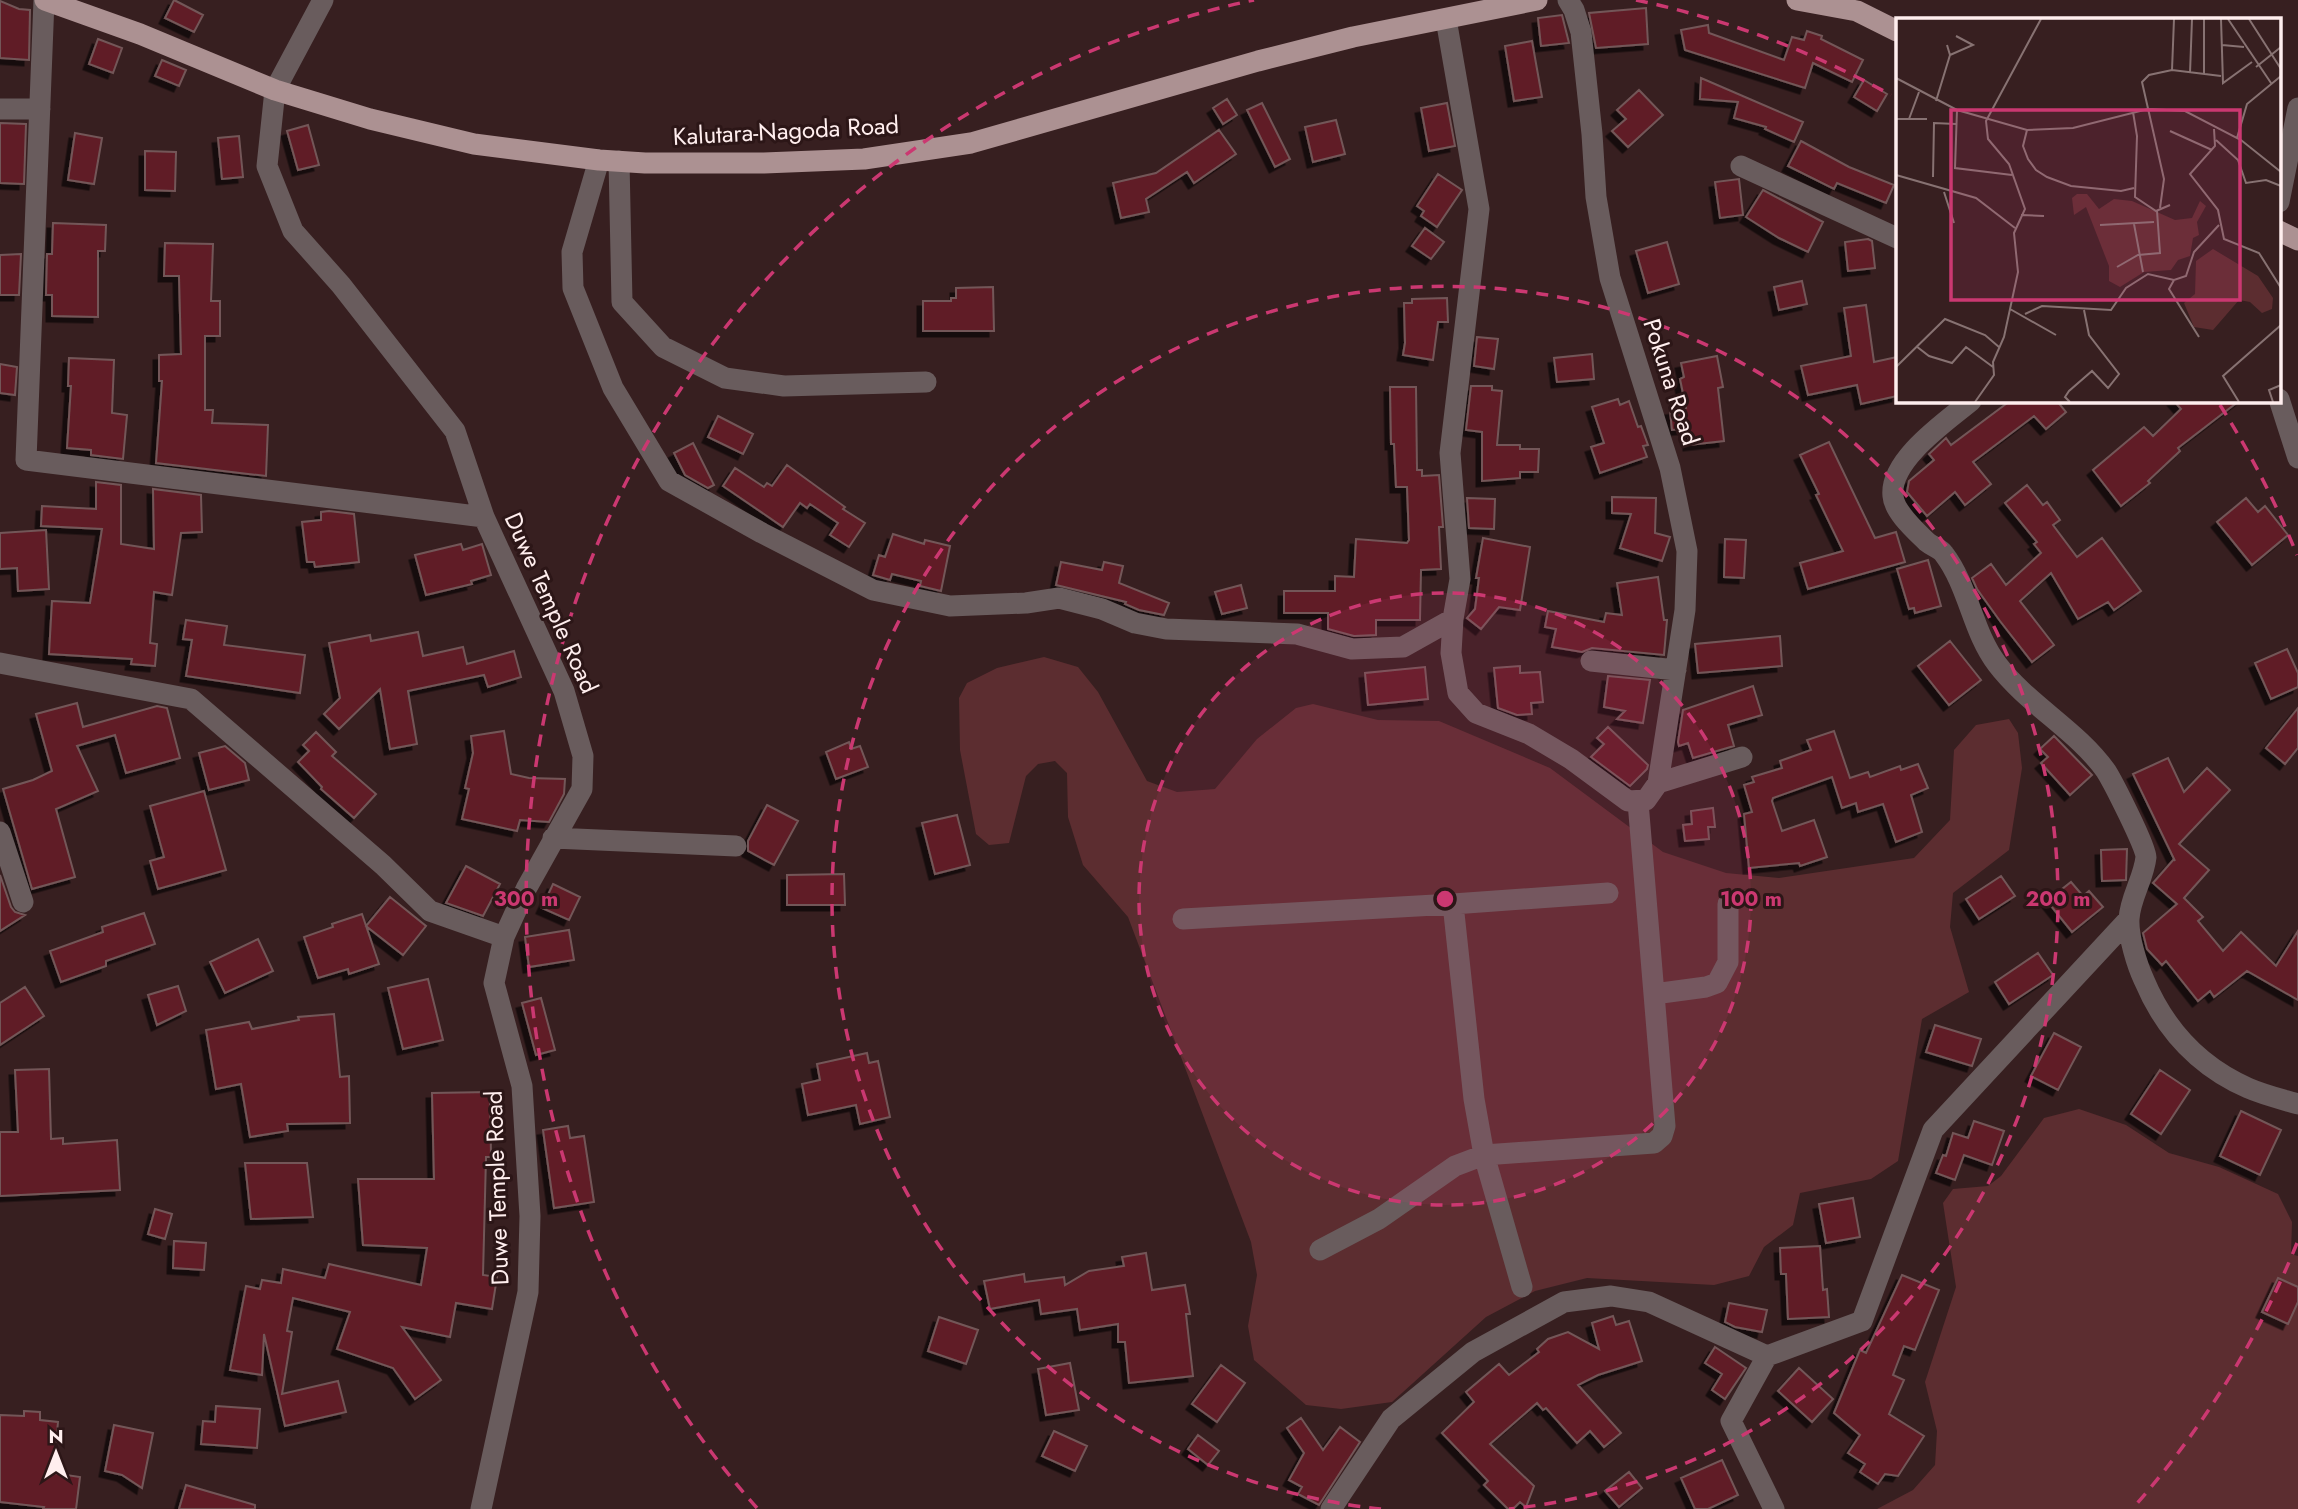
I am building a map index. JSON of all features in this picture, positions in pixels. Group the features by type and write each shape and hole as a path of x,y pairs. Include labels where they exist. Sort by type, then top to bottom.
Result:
{"main road":[{"name":"Kalutara-Nagoda Road","path":"45,0 140,34 275,90 370,119 474,144 609,161 764,163 864,159 971,143 1258,61 1353,37 1536,0"},
{"path":"1797,0 1857,11 1896,30"},
{"path":"2280,231 2298,240"}],"street":[{"path":"45,0 26,460 484,517"},
{"path":"275,90 323,0"},
{"name":"Pokuna Road","path":"1568,0 1581,32 1596,197 1610,278 1670,468 1687,551 1685,610 1658,783"},
{"path":"1446,19 1479,209 1450,453 1460,579 1452,619 1451,653 1458,693 1476,713 1530,734 1571,759 1628,801 1646,800 1658,783 1742,757"},
{"name":"Duwe Temple Road","path":"275,90 267,166 293,231 341,285 455,431 484,517 564,691 583,756 582,789 553,838 504,937 494,983 522,1086 530,1216 528,1292 481,1509"},
{"path":"2280,197 2298,108"},
{"path":"0,109 40,109"},
{"path":"609,161 572,252 573,288 613,388 669,481 762,533 873,590 950,606 1026,603 1059,598 1102,609 1135,623 1166,629 1297,634 1352,649 1404,647 1452,619"},
{"path":"609,161 622,302 663,347 725,378 784,386 926,382"},
{"path":"1741,166 1896,238"},
{"path":"1970,402 1933,432 1906,459 1894,486 1893,497 1897,507 1921,535 1945,555 1956,575 1982,640 1997,664 2060,727 2082,743 2106,772 2119,795 2147,855 2129,919 2137,964 2152,1001 2169,1028 2186,1047 2216,1070 2248,1088 2298,1104"},
{"path":"2280,402 2298,458"},
{"path":"1591,661 1676,670"},
{"path":"0,663 191,699 383,865 430,911 504,937"},
{"path":"1320,1250 1379,1219 1455,1166 1484,1155 1654,1143 1661,1136 1665,1126 1639,802"},
{"path":"0,832 23,902"},
{"path":"553,838 736,846"},
{"path":"1183,919 1453,904 1608,892"},
{"path":"1453,904 1474,1099 1484,1155 1522,1287"},
{"path":"1654,994 1717,983 1728,962 1728,904"},
{"path":"1774,1509 1731,1421 1767,1356 1862,1321 1933,1130 2129,919"},
{"path":"1331,1509 1391,1419 1473,1352 1564,1302 1611,1296 1649,1302 1767,1356"}],"shaded area":[{"path":"1044,657 1078,667 1098,692 1147,781 1177,792 1215,789 1257,739 1296,708 1313,704 1378,720 1439,721 1550,768 1663,852 1726,873 1779,878 1914,858 1950,820 1954,750 1976,725 2009,719 2018,733 2022,768 2009,850 1953,893 1950,927 1969,992 1922,1019 1898,1161 1871,1179 1800,1193 1793,1225 1764,1247 1749,1276 1714,1285 1587,1278 1535,1291 1486,1317 1392,1402 1341,1409 1306,1405 1254,1360 1248,1326 1257,1275 1251,1242 1128,917 1083,865 1068,817 1067,773 1055,761 1038,764 1026,776 1009,843 989,845 976,834 960,750 959,698 967,683 997,668"},
{"path":"2079,1109 2126,1125 2169,1153 2219,1167 2278,1194 2292,1222 2291,1254 2298,1256 2298,1509 1877,1509 1913,1490 1935,1465 1937,1431 1925,1382 1956,1287 1943,1203 1953,1189 1988,1186 2001,1176 2044,1118"}],"building":[{"path":"174,0 203,15 194,32 165,18"},
{"path":"0,1 19,9 30,10 29,60 0,58"},
{"path":"1646,8 1648,44 1596,48 1589,13"},
{"path":"1562,15 1569,43 1541,46 1538,18"},
{"path":"1708,25 1709,33 1784,60 1792,37 1804,40 1807,31 1822,36 1821,39 1863,60 1852,82 1813,63 1805,88 1685,50 1681,30"},
{"path":"98,39 122,48 113,73 89,64"},
{"path":"1532,41 1542,97 1514,101 1505,46"},
{"path":"162,60 186,70 179,86 155,76"},
{"path":"1701,78 1803,122 1794,142 1765,129 1766,127 1734,118 1738,102 1700,99"},
{"path":"1864,80 1887,94 1877,111 1854,97"},
{"path":"1639,90 1663,115 1628,147 1612,131 1626,119 1617,110"},
{"path":"1227,99 1237,115 1223,124 1213,108"},
{"path":"1262,103 1290,159 1275,167 1247,110"},
{"path":"1447,103 1455,146 1429,151 1421,108"},
{"path":"1336,120 1345,154 1313,162 1305,127"},
{"path":"0,123 26,124 24,184 0,183"},
{"path":"308,125 319,165 298,170 287,131"},
{"path":"1219,130 1236,154 1194,183 1187,172 1146,199 1149,212 1121,218 1113,183 1156,173"},
{"path":"75,133 102,138 94,184 68,180"},
{"path":"239,136 243,177 222,179 218,138"},
{"path":"1801,141 1849,167 1894,185 1886,203 1837,183 1834,189 1788,166"},
{"path":"145,151 176,152 175,191 145,190"},
{"path":"1438,174 1462,190 1437,227 1421,216 1424,211 1417,206"},
{"path":"1739,179 1743,215 1720,218 1715,182"},
{"path":"1763,190 1823,222 1808,252 1746,217"},
{"path":"53,223 106,225 105,251 98,251 98,317 52,316 52,295 46,295 47,254 52,254"},
{"path":"1425,228 1444,242 1431,259 1412,246"},
{"path":"1868,239 1872,241 1875,268 1848,271 1845,242"},
{"path":"1667,242 1679,284 1648,293 1636,251"},
{"path":"165,243 213,244 211,301 220,301 220,336 205,336 205,410 213,410 212,423 268,425 266,476 156,463 162,381 159,381 159,355 181,354 179,276 164,276"},
{"path":"21,254 19,295 0,295 0,255"},
{"path":"1802,281 1807,304 1779,310 1774,287"},
{"path":"993,287 994,331 923,331 923,301 951,301 951,298 956,298 956,288"},
{"path":"1447,298 1448,322 1438,322 1433,360 1403,355 1404,303 1412,303 1412,299"},
{"path":"1866,305 1874,362 1896,357 1896,396 1861,404 1857,385 1808,395 1801,366 1851,356 1844,308"},
{"path":"1477,337 1498,339 1494,369 1474,366"},
{"path":"1592,354 1594,379 1557,382 1554,358"},
{"path":"1717,356 1723,387 1718,388 1724,441 1689,445 1688,428 1672,430 1670,410 1686,408 1680,379 1684,377 1681,363"},
{"path":"69,358 114,360 112,413 127,415 123,459 91,455 91,450 67,448 71,386 68,386"},
{"path":"0,364 17,367 15,395 0,393"},
{"path":"1471,386 1492,386 1492,390 1502,391 1497,445 1520,445 1520,449 1539,449 1538,472 1520,472 1520,478 1482,481 1482,432 1466,430"},
{"path":"1390,387 1416,387 1417,470 1422,470 1422,476 1439,475 1443,527 1439,527 1441,569 1421,570 1420,620 1376,620 1376,635 1354,636 1328,629 1328,613 1284,613 1284,591 1335,591 1335,576 1354,577 1356,539 1407,543 1409,540 1407,487 1396,487 1394,444 1391,444"},
{"path":"1618,399 1620,405 1629,401 1648,445 1643,446 1647,457 1600,473 1591,447 1604,443 1592,407"},
{"path":"2009,402 2058,402 2066,412 2046,429 2034,416 1973,462 1991,484 1965,505 1955,492 1927,516 1907,492 1909,481 1934,460 1929,454 1946,438 1951,445"},
{"path":"2175,402 2238,402 2178,448 2180,451 2148,481 2150,483 2121,506 2093,470 2144,427 2153,436 2181,409"},
{"path":"718,416 753,434 743,454 708,437"},
{"path":"1829,442 1875,538 1896,532 1905,562 1808,589 1800,563 1843,551 1800,455"},
{"path":"693,443 714,485 708,488 685,475 674,453"},
{"path":"787,465 865,523 849,547 830,535 838,523 810,504 807,508 800,503 783,527 723,486 735,468 764,487 767,483 772,486"},
{"path":"96,482 121,485 121,544 154,549 153,489 201,495 202,532 181,533 172,595 154,592 150,643 157,644 155,666 131,664 132,659 49,654 52,601 90,603 102,529 41,526 42,506 96,509"},
{"path":"2027,485 2043,505 2047,502 2060,520 2053,525 2077,557 2102,538 2141,591 2114,610 2108,602 2078,619 2051,573 2020,601 2054,645 2032,662 1977,589 1972,578 1991,564 2006,585 2041,553 2034,544 2037,542 2005,503"},
{"path":"1612,497 1656,498 1655,533 1670,537 1662,561 1620,548 1631,514 1612,513"},
{"path":"1467,498 1495,499 1494,529 1469,528"},
{"path":"2246,498 2258,512 2265,506 2288,535 2252,565 2217,522"},
{"path":"321,512 354,514 359,562 315,567 314,562 307,562 302,522 321,520"},
{"path":"46,530 49,589 18,591 17,568 0,569 0,533"},
{"path":"893,534 924,544 925,540 950,546 941,591 920,586 921,581 892,574 890,580 873,575 879,555 885,557"},
{"path":"1483,538 1530,547 1520,610 1499,607 1481,629 1467,618 1475,609 1479,578 1476,578"},
{"path":"1725,539 1746,540 1744,578 1724,577"},
{"path":"461,544 463,550 482,544 491,575 471,581 472,584 426,595 415,555"},
{"path":"1928,560 1941,606 1915,613 1914,608 1909,609 1897,569"},
{"path":"1061,562 1102,570 1104,562 1123,566 1119,583 1169,603 1164,615 1139,610 1125,604 1126,602 1056,585"},
{"path":"1658,577 1664,620 1667,620 1664,655 1592,648 1582,652 1552,647 1556,629 1545,627 1548,611 1604,622 1606,613 1622,615 1617,583"},
{"path":"1241,585 1247,608 1222,614 1215,592"},
{"path":"186,620 227,626 224,645 305,655 300,693 186,676 192,640 183,639"},
{"path":"418,632 423,656 463,647 467,664 514,651 521,677 488,687 484,675 408,691 417,744 390,749 380,689 339,729 324,714 340,698 329,643 370,635 371,641"},
{"path":"1780,636 1782,666 1698,673 1695,644"},
{"path":"1950,641 1981,680 1949,705 1918,666"},
{"path":"2287,649 2298,673 2298,687 2271,699 2255,663"},
{"path":"1520,666 1520,673 1540,672 1543,702 1531,703 1532,714 1517,715 1498,708 1494,668"},
{"path":"1425,667 1428,699 1368,705 1365,673"},
{"path":"1608,676 1650,680 1643,723 1617,719 1625,711 1604,707"},
{"path":"1753,686 1762,715 1728,725 1734,746 1693,758 1688,743 1679,746 1683,710"},
{"path":"77,703 83,727 157,706 167,708 180,758 126,773 115,735 77,746 98,791 56,809 75,877 32,889 3,789 52,771 36,714"},
{"path":"2298,708 2298,748 2285,764 2266,748"},
{"path":"1608,727 1648,765 1630,786 1591,757 1604,744 1597,738"},
{"path":"504,731 511,774 529,778 565,779 564,794 549,822 520,820 517,831 462,819 469,789 465,788 473,753 471,736"},
{"path":"1834,731 1850,778 1868,772 1870,777 1900,766 1901,770 1918,764 1928,788 1911,795 1922,832 1896,842 1883,804 1858,812 1856,803 1842,808 1832,777 1773,798 1772,801 1782,831 1814,820 1827,857 1800,866 1799,863 1749,868 1744,814 1752,812 1744,785 1754,782 1752,777 1782,768 1780,761 1811,750 1807,740"},
{"path":"316,732 336,752 332,756 376,794 354,818 321,789 298,762 309,751 303,745"},
{"path":"2054,736 2092,775 2070,795 2041,763 2048,757 2040,749"},
{"path":"849,742 851,749 860,746 868,767 836,779 826,752"},
{"path":"225,746 245,763 249,780 209,790 199,753"},
{"path":"2168,758 2184,792 2207,768 2230,790 2179,844 2209,870 2184,898 2203,917 2198,921 2223,951 2241,932 2276,966 2298,931 2298,1000 2247,971 2214,997 2210,991 2198,1001 2166,961 2162,965 2147,949 2143,933 2177,904 2153,883 2174,859 2175,861 2133,774"},
{"path":"204,791 226,870 158,889 150,861 164,857 150,806"},
{"path":"767,805 798,821 774,865 748,851 748,841"},
{"path":"1713,808 1715,827 1708,827 1709,839 1685,841 1683,825 1692,824 1691,811"},
{"path":"957,815 970,865 935,874 922,823"},
{"path":"2127,849 2126,880 2102,881 2101,850"},
{"path":"466,866 500,884 483,916 446,903"},
{"path":"844,874 845,905 787,905 787,875"},
{"path":"0,875 11,907 15,912 25,915 0,931"},
{"path":"2001,876 2015,896 1979,919 1966,899"},
{"path":"2071,882 2083,896 2089,891 2103,907 2072,932 2047,901"},
{"path":"553,884 580,897 569,920 542,908"},
{"path":"390,897 426,926 403,955 366,926"},
{"path":"144,913 155,944 106,961 106,966 61,982 50,951 103,932 102,927"},
{"path":"362,914 379,964 349,974 348,969 318,978 304,937"},
{"path":"569,930 574,960 529,967 525,937"},
{"path":"258,939 273,971 225,993 210,962"},
{"path":"2038,953 2053,975 2009,1004 1995,982"},
{"path":"428,979 443,1040 403,1049 388,988"},
{"path":"178,986 186,1011 157,1025 148,995"},
{"path":"25,987 44,1016 0,1045 0,1003"},
{"path":"541,998 555,1050 536,1055 522,1003"},
{"path":"334,1014 340,1077 349,1076 350,1123 287,1124 288,1131 250,1137 241,1084 216,1089 206,1030 249,1022 252,1029 299,1020 298,1017"},
{"path":"1935,1025 1981,1039 1972,1066 1926,1052"},
{"path":"2054,1033 2081,1047 2058,1090 2031,1076"},
{"path":"867,1053 869,1063 878,1061 890,1117 860,1124 856,1105 808,1115 802,1084 820,1080 817,1064"},
{"path":"49,1069 51,1139 63,1138 63,1144 117,1140 120,1190 0,1196 0,1132 18,1132 15,1070"},
{"path":"2160,1070 2190,1090 2161,1134 2131,1114"},
{"path":"490,1092 491,1157 486,1157 483,1275 497,1277 492,1309 456,1303 450,1337 402,1327 441,1380 415,1399 393,1368 337,1349 350,1312 293,1298 287,1331 292,1332 282,1394 338,1381 346,1412 285,1426 264,1334 262,1375 230,1370 246,1286 260,1289 262,1280 281,1283 283,1269 325,1278 329,1264 421,1285 427,1248 363,1245 358,1179 434,1179 432,1093"},
{"path":"2241,1111 2281,1130 2260,1175 2220,1156"},
{"path":"1974,1121 2004,1131 1992,1165 1964,1155 1955,1180 1936,1173 1943,1155 1946,1156 1953,1133 1968,1138"},
{"path":"568,1126 570,1138 584,1136 594,1202 554,1208 543,1130"},
{"path":"245,1163 307,1163 313,1217 251,1219"},
{"path":"1853,1198 1860,1237 1826,1243 1819,1204"},
{"path":"155,1209 172,1214 165,1239 148,1234"},
{"path":"174,1241 206,1243 204,1270 173,1268"},
{"path":"1820,1246 1823,1290 1827,1289 1829,1317 1788,1319 1786,1274 1781,1274 1780,1248"},
{"path":"1146,1253 1152,1290 1185,1285 1190,1314 1186,1314 1193,1376 1129,1383 1125,1342 1118,1342 1118,1324 1080,1330 1077,1309 1041,1314 1039,1300 990,1309 984,1281 1024,1274 1025,1282 1064,1277 1065,1285 1089,1271 1124,1266 1122,1257"},
{"path":"1902,1275 1939,1290 1915,1350 1904,1346 1893,1375 1904,1380 1889,1414 1924,1436 1898,1476 1885,1474 1878,1484 1860,1472 1865,1464 1848,1453 1860,1435 1834,1413 1860,1350 1866,1353"},
{"path":"2278,1278 2298,1287 2298,1302 2288,1324 2262,1312"},
{"path":"1729,1303 1767,1310 1762,1332 1735,1327 1725,1322"},
{"path":"1613,1316 1616,1325 1629,1321 1642,1361 1598,1375 1578,1385 1621,1433 1604,1447 1590,1431 1577,1443 1546,1408 1543,1410 1537,1403 1490,1444 1534,1486 1526,1507 1520,1502 1513,1509 1508,1509 1484,1485 1488,1481 1442,1433 1474,1402 1466,1392 1499,1364 1509,1375 1539,1352 1537,1349 1548,1339 1568,1332 1599,1349 1592,1323"},
{"path":"939,1317 978,1330 966,1364 928,1351"},
{"path":"1715,1347 1746,1368 1725,1399 1712,1390 1722,1374 1705,1363"},
{"path":"1070,1363 1079,1410 1046,1415 1038,1369"},
{"path":"1221,1365 1245,1383 1217,1422 1192,1404"},
{"path":"1799,1368 1833,1399 1812,1422 1778,1391"},
{"path":"216,1406 260,1409 257,1448 201,1444 203,1421 215,1422"},
{"path":"24,1411 40,1412 40,1420 58,1422 53,1473 80,1477 76,1509 43,1509 44,1507 0,1502 0,1415 24,1416"},
{"path":"1301,1418 1323,1450 1340,1427 1360,1442 1319,1505 1298,1494 1302,1487 1289,1480 1304,1453 1287,1428"},
{"path":"114,1425 153,1433 142,1488 122,1475 105,1471"},
{"path":"1054,1431 1087,1446 1075,1471 1042,1456"},
{"path":"1198,1435 1219,1451 1208,1465 1188,1449"},
{"path":"1722,1460 1738,1495 1708,1509 1695,1509 1681,1478"},
{"path":"1629,1472 1642,1488 1619,1507 1605,1491"},
{"path":"186,1485 255,1505 255,1509 179,1509"}]}
